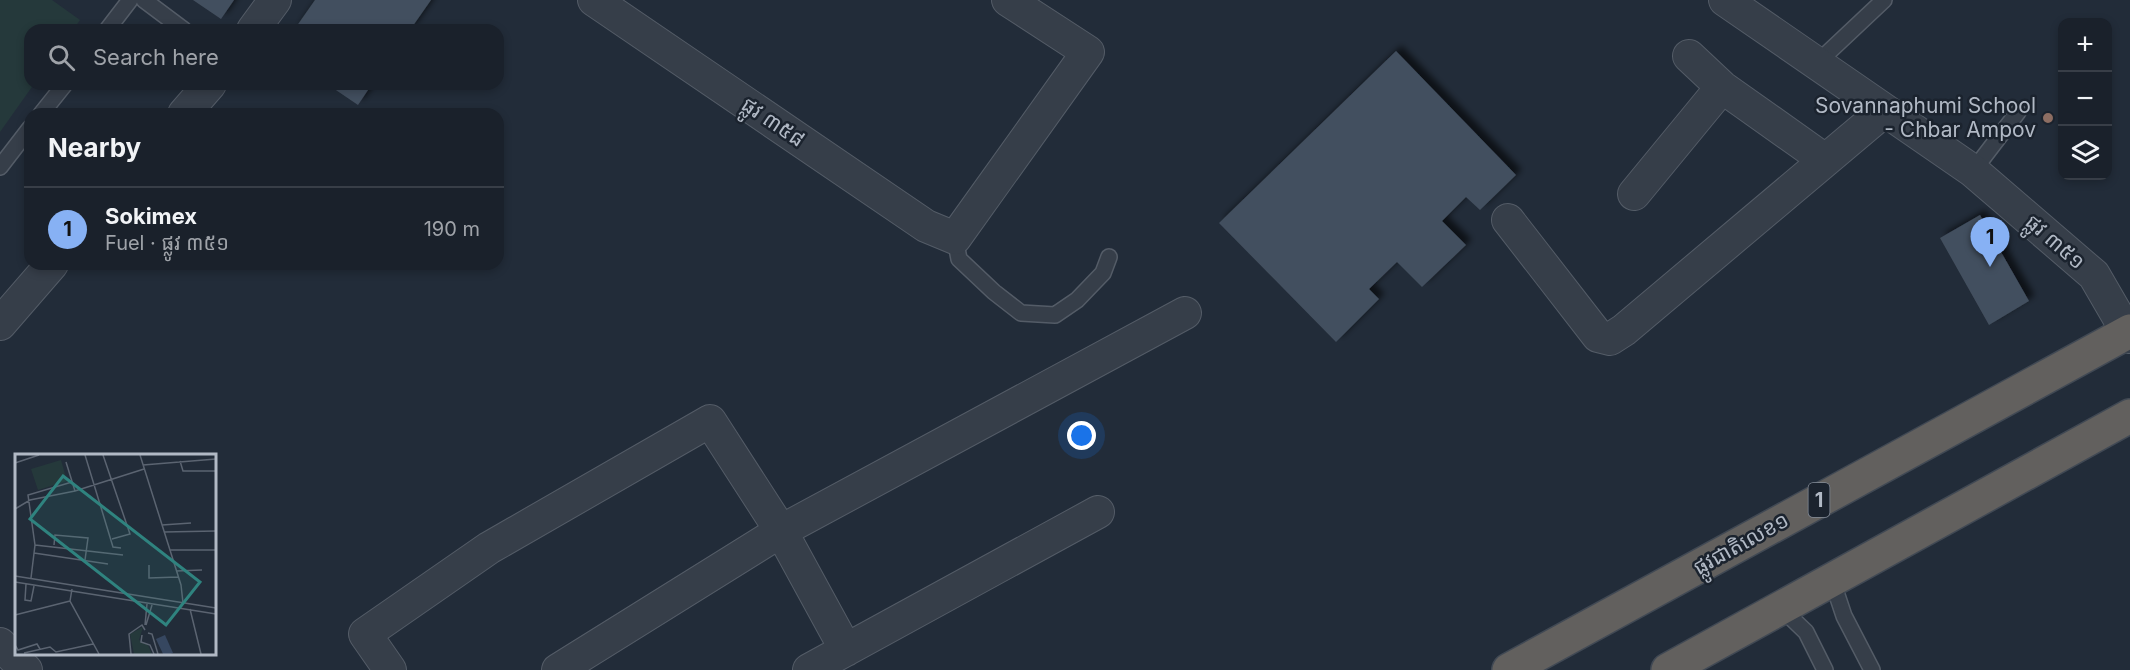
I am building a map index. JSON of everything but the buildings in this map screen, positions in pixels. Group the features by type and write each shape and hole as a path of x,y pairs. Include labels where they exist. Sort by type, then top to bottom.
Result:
{"highway":[{"name":"ផ្លូវជាតិលេខ១","path":"1509,670 2129,333"},
{"path":"1668,670 2130,416"}],"street":[{"path":"257,24 275,0"},
{"name":"ផ្លូវ ៣៥៨","path":"594,0 926,226 955,238"},
{"path":"955,238 1088,52 1008,0"},
{"name":"ផ្លូវ ៣៥១","path":"1725,0 1973,171 2094,275 2129,333"},
{"path":"1689,56 1722,87 1825,160"},
{"path":"1634,194 1722,87"},
{"path":"189,108 205,90"},
{"path":"1508,220 1598,336 1610,339 1624,330 1884,111"},
{"path":"0,324 47,270"},
{"path":"558,670 781,531 1185,313"},
{"path":"390,670 365,634 489,548 710,421 781,531 846,650"},
{"path":"809,670 1098,512"},
{"path":"0,644 26,670"}],"lane":[{"path":"112,24 130,0"},
{"path":"144,0 176,24"},
{"path":"1817,63 1884,0"},
{"path":"46,108 60,90"},
{"path":"1973,171 2018,112"},
{"path":"0,167 24,136"},
{"path":"955,238 959,259 994,292 1021,313 1055,315 1077,300 1103,273 1109,257"},
{"path":"1832,580 1844,616 1872,670"},
{"path":"1781,608 1806,632 1825,670"}],"green space":[{"path":"0,0 52,0 80,20 77,24 24,24 24,90 30,90 0,132"}],"place":[{"name":"Sovannaphumi School - Chbar Ampov","path":"2048,118"},
{"name":"Sokimex","path":"1990,267"}]}
